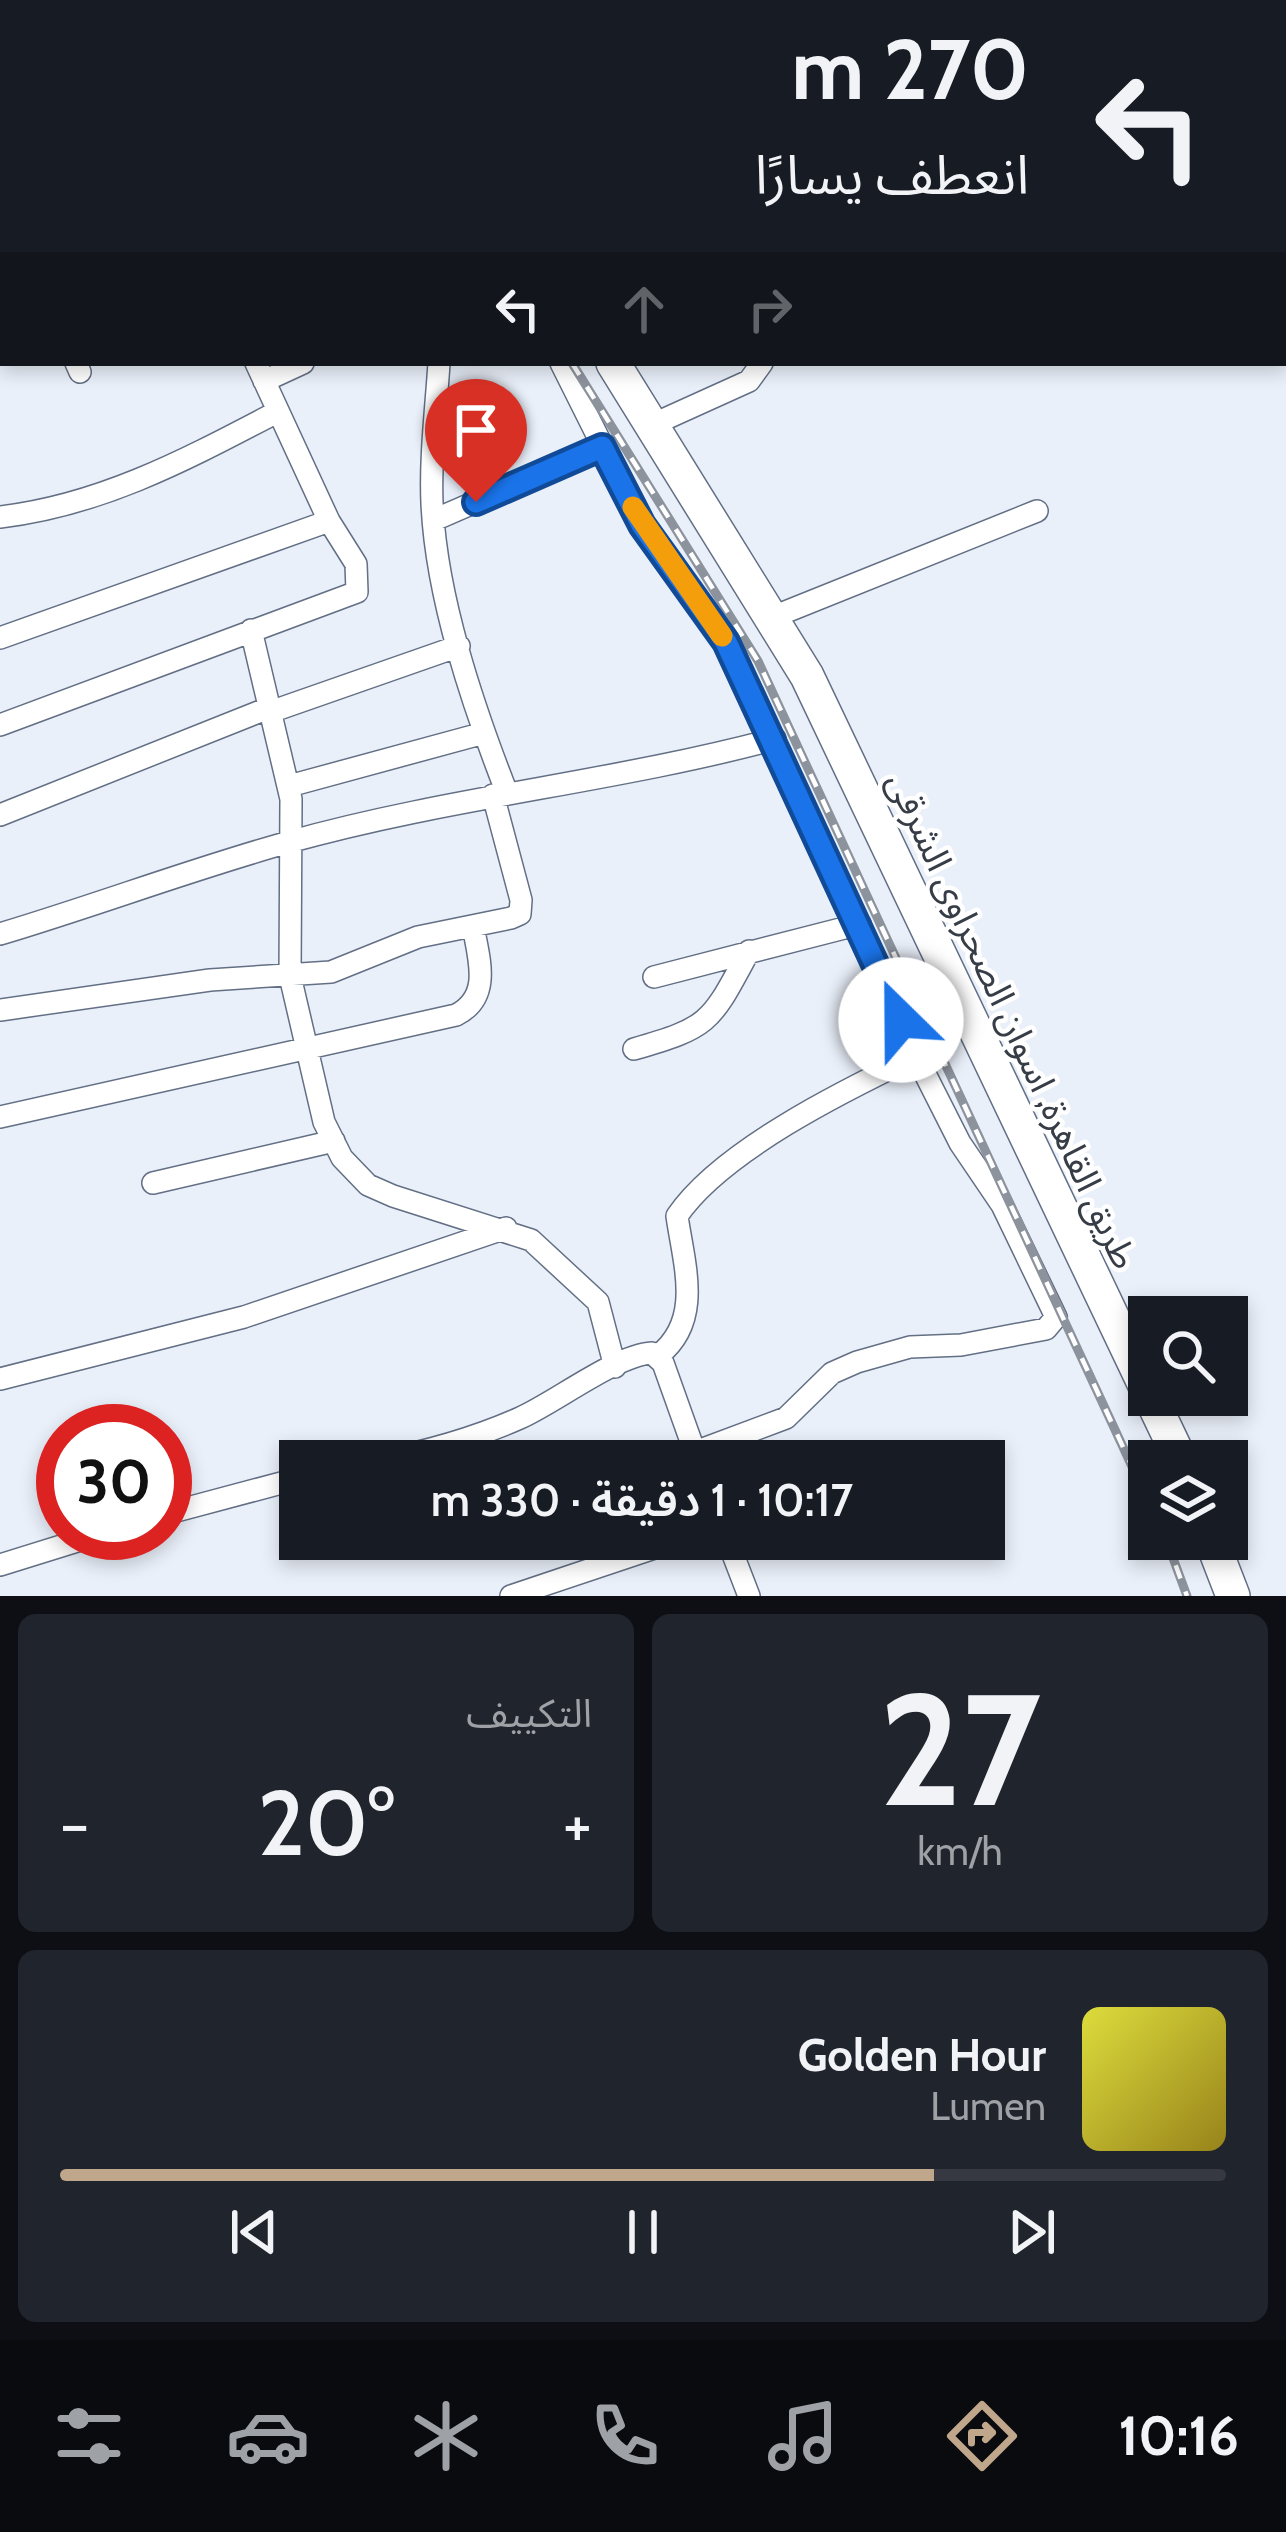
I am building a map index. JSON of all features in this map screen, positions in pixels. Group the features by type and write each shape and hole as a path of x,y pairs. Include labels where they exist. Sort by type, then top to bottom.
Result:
{"highway":[{"name":"طريق القاهرة, اسوان الصحراوى الشرقى","path":"615,366 806,676 1171,1440"},
{"name":"طريق القاهرة, اسوان الصحراوى الشرقى","path":"630,366 783,613 803,651 806,676"},
{"path":"1219,1560 1233,1596"}],"street":[{"path":"0,1010 210,980 331,972 418,937 512,919 521,907 500,794 460,646 434,520 439,366"},
{"path":"562,366 652,542 726,642 860,925 916,1056 960,1143 1002,1205 1055,1312 1055,1324 857,1362 832,1373 786,1418 735,1440"},
{"path":"665,418 749,381 760,366"},
{"path":"0,725 359,590 356,564 328,520 260,372"},
{"path":"0,517 74,505 114,491 277,412"},
{"path":"434,520 602,447"},
{"path":"783,613 1037,511"},
{"path":"0,638 328,520"},
{"path":"251,630 289,787 290,976 334,1141 368,1185 531,1240 598,1302 615,1367"},
{"path":"0,815 272,709 460,646"},
{"path":"289,787 484,733"},
{"path":"0,934 290,842 500,794 689,762 775,740"},
{"path":"654,977 860,925"},
{"path":"0,1117 443,1019 471,1006 481,984 472,926"},
{"path":"634,1049 683,1035 710,1020 749,951"},
{"path":"457,1440 516,1420 644,1353 658,1355 677,1340 689,1293 677,1216 691,1196 779,1129 916,1056"},
{"path":"153,1184 334,1141"},
{"path":"0,1379 244,1317 506,1228"},
{"path":"658,1355 690,1440"},
{"path":"192,1507 279,1484"},
{"path":"0,1565 36,1554"},
{"path":"511,1596 618,1560"},
{"path":"735,1560 749,1596"}],"railway":[{"path":"574,366 758,661 1128,1458"},
{"path":"1174,1560 1187,1596"}],"slow traffic":[{"path":"633,507 663,558 722,636"}],"route":[{"path":"476,502 602,447 642,525 726,642 901,1020"}]}
